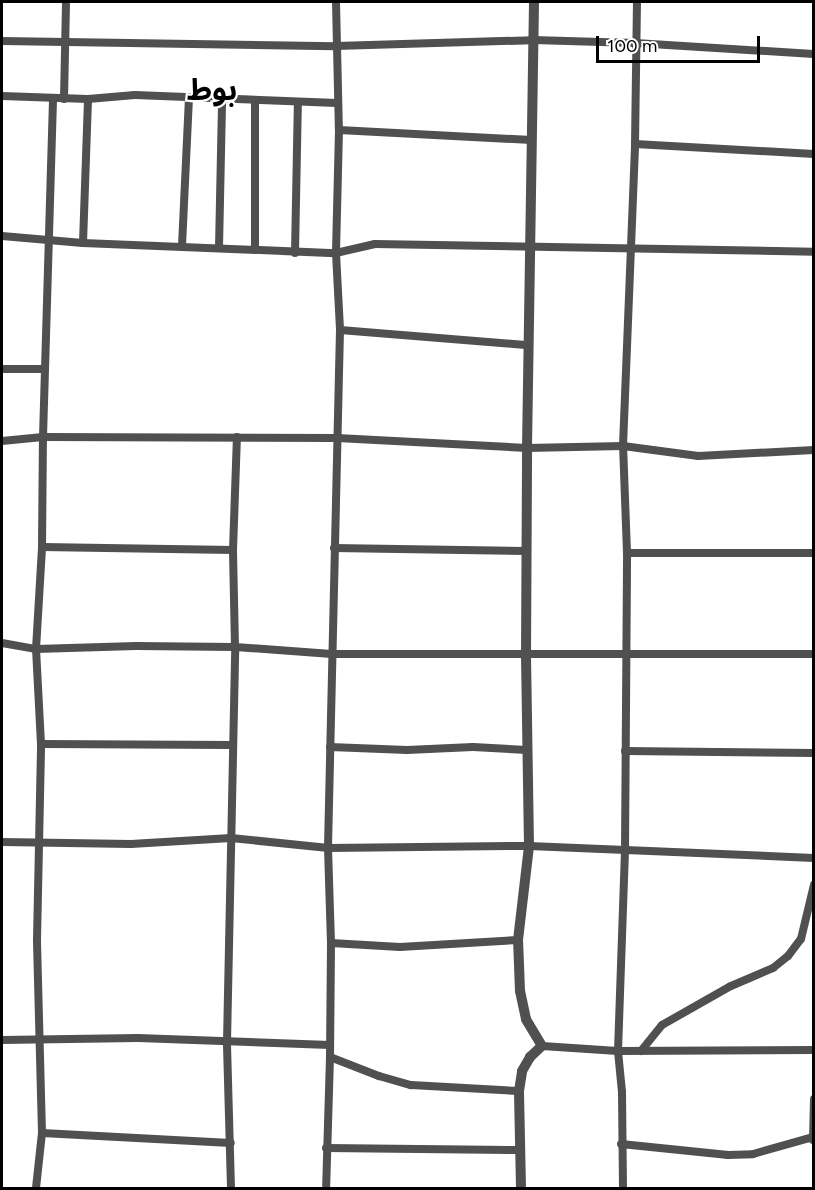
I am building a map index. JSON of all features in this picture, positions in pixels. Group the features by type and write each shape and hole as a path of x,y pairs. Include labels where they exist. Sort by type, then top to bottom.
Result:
{"street":[{"path":"64,99 66,2"},
{"path":"326,1188 331,943 328,848 340,330 336,253 339,130 336,2"},
{"path":"534,2 526,551 529,846 518,940 520,991 526,1019 542,1046"},
{"path":"623,1188 622,1092 618,1051 626,751 624,654 627,553 623,446 635,144 637,2"},
{"path":"2,40 336,46 533,40 635,43 813,54"},
{"path":"2,96 88,99 135,95 255,102 337,103"},
{"path":"36,1188 42,1134 39,1038 41,744 36,649 42,547 53,98"},
{"path":"182,246 189,98"},
{"path":"83,243 88,99"},
{"path":"219,248 222,100"},
{"path":"255,102 255,250"},
{"path":"296,253 298,103"},
{"path":"339,130 532,140"},
{"path":"635,144 813,154"},
{"path":"2,236 48,241 296,253 336,253 375,244 531,245 813,252"},
{"path":"340,330 528,345"},
{"path":"2,369 45,369"},
{"path":"2,441 43,437 337,438 527,448 623,446 698,456 813,450"},
{"path":"231,1188 227,1042 235,647 233,550 237,437"},
{"path":"42,547 233,550"},
{"path":"334,548 526,551"},
{"path":"627,553 813,553"},
{"path":"2,643 36,649 136,646 235,647 332,654 526,656 813,654"},
{"path":"41,744 232,745"},
{"path":"330,747 407,750 473,747 527,750"},
{"path":"626,751 813,753"},
{"path":"2,842 131,844 231,838 328,848 529,846 625,852 813,858"},
{"path":"641,1051 662,1025 713,995 772,968 788,956 801,939 813,885"},
{"path":"331,943 400,947 518,940"},
{"path":"2,1040 138,1038 330,1045"},
{"path":"521,1188 519,1091 522,1071 530,1057 542,1046 618,1051 813,1050"},
{"path":"330,1056 379,1076 411,1085 519,1091"},
{"path":"621,1144 728,1155 753,1154 813,1139 813,1099"},
{"path":"42,1134 231,1143"},
{"path":"326,1148 521,1150"}],"district":[{"name":"بوط","path":"212,90"}]}
